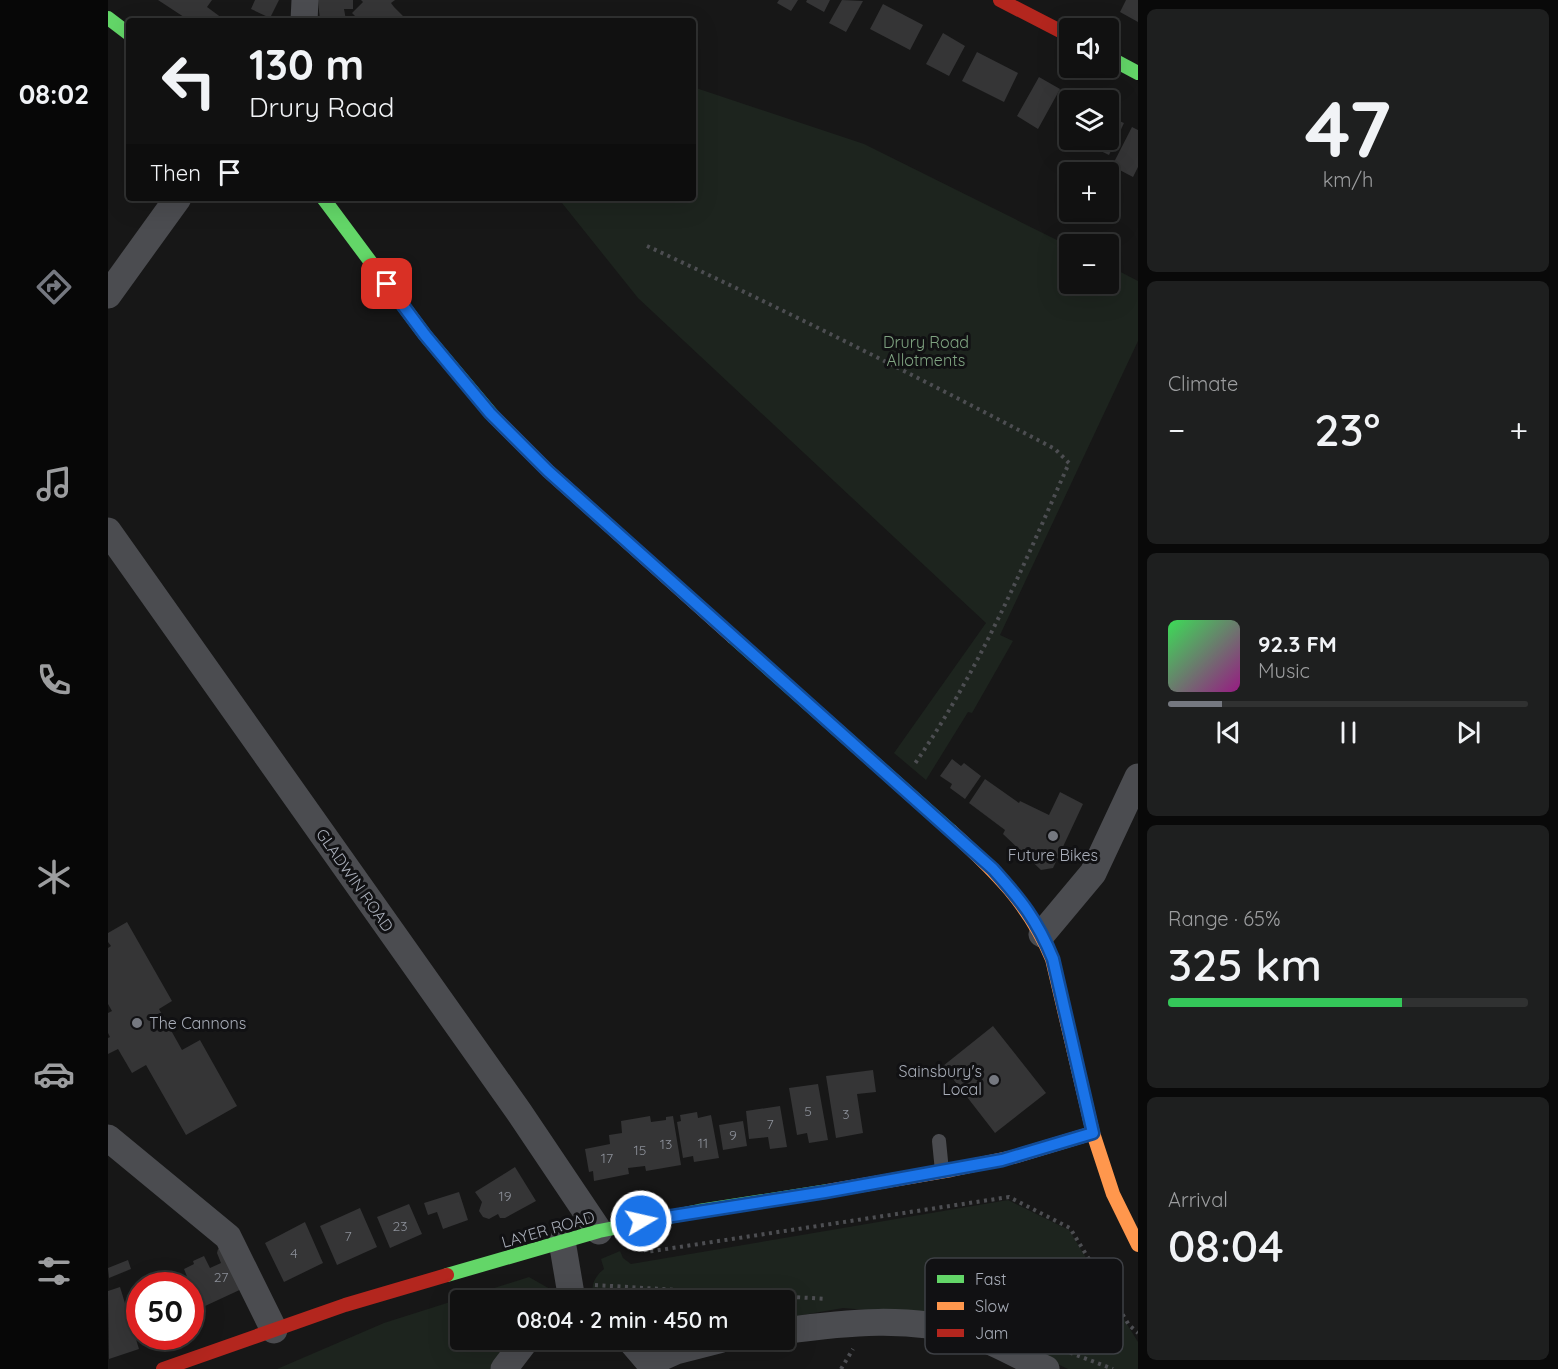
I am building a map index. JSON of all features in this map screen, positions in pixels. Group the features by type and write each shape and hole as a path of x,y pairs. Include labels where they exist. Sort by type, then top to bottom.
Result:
{"main road":[{"path":"1006,1 1059,30"},
{"path":"108,18 126,32"},
{"path":"1119,63 1138,73"},
{"path":"325,201 425,335 490,413 556,479 993,869 1022,901 1042,934 1053,959 1093,1133 1113,1194 1138,1245"},
{"name":"LAYER ROAD","path":"163,1369 345,1305 600,1231 641,1221 1002,1160 1093,1133"}],"street":[{"path":"304,18 305,0"},
{"path":"108,295 176,201"},
{"name":"GLADWIN ROAD","path":"108,531 519,1112 600,1231"},
{"path":"1042,934 1093,873 1138,777"},
{"path":"108,1138 228,1237 274,1330"},
{"path":"562,1241 570,1290"},
{"path":"795,1329 836,1323 898,1322 925,1325"},
{"path":"504,1369 518,1350"},
{"path":"638,1350 652,1366 680,1350"},
{"path":"1015,1354 1046,1369"}],"lane":[{"path":"939,1141 942,1171"}],"path":[{"path":"647,246 762,299 925,381 1055,449 1069,463 1008,602 973,670 926,748 900,785"},
{"path":"641,1221 645,1252 1009,1197 1070,1228 1088,1258"},
{"path":"1123,1315 1138,1333"}],"green space":[{"name":"Drury Road Allotments","path":"696,88 864,144 1059,241 1059,294 1119,294 1119,271 1138,281 1138,341 1000,635 1013,641 972,713 968,712 926,780 894,753 986,623 638,298 560,201 696,201"},
{"path":"1008,1200 1069,1230 1086,1258 925,1258 925,1315 843,1308 795,1316 795,1290 592,1290 594,1283 604,1269 601,1259 620,1251 623,1258 631,1264"},
{"path":"529,1277 550,1290 488,1290"},
{"path":"450,1302 450,1350 504,1350 490,1369 277,1369 384,1323"},
{"path":"1123,1318 1138,1342 1138,1369 1068,1369 1037,1354 1123,1354"}],"building":[{"path":"158,0 212,0 207,7 222,18 185,18"},
{"path":"255,0 279,0 270,18 251,9"},
{"path":"318,0 353,0 353,9 344,9 346,18 320,18"},
{"path":"361,0 395,0 391,3 405,18 357,18 352,13 363,2"},
{"path":"779,0 798,0 791,11 777,3"},
{"path":"807,0 830,0 824,12 806,2"},
{"path":"842,0 863,1 846,32 829,23"},
{"path":"1126,0 1138,0 1138,22 1120,12"},
{"path":"883,4 923,25 910,50 870,29"},
{"path":"943,33 965,46 949,76 926,64"},
{"path":"977,52 1018,73 1004,102 962,81"},
{"path":"1039,77 1060,89 1038,129 1017,116"},
{"path":"1119,121 1124,123 1119,134"},
{"path":"1132,127 1138,130 1138,167 1133,177 1119,170 1119,162 1114,162"},
{"path":"1099,150 1111,150 1109,155"},
{"path":"952,759 961,766 964,763 981,776 965,799 950,788 952,784 940,776"},
{"path":"985,779 1019,803 1020,801 1049,815 1060,792 1083,804 1053,868 1041,870 1003,834 1005,830 969,803"},
{"name":"The Cannons","path":"127,922 172,1001 159,1009 182,1050 200,1040 237,1106 186,1135 146,1065 132,1073 118,1049 108,1054 108,1038 110,1037 108,1013 112,1011 108,1004 108,948 111,946 108,942 108,933"},
{"name":"Sainsbury's Local","path":"993,1026 1046,1093 995,1133 943,1066"},
{"path":"873,1070 876,1092 857,1094 863,1133 836,1138 826,1076"},
{"path":"818,1084 828,1140 809,1143 807,1133 797,1135 789,1088"},
{"path":"780,1106 787,1147 770,1149 768,1137 749,1139 746,1111"},
{"path":"697,1112 698,1118 711,1115 719,1158 694,1162 693,1156 683,1158 677,1122 681,1121 680,1115"},
{"path":"650,1116 651,1122 666,1120 666,1117 673,1116 681,1165 646,1171 645,1166 628,1168 629,1174 594,1181 593,1171 589,1172 585,1149 610,1144 609,1135 622,1133 621,1121"},
{"path":"743,1121 747,1146 723,1150 719,1125"},
{"path":"515,1167 536,1201 505,1218 500,1218 498,1214 489,1219 483,1217 479,1211 482,1202 475,1192"},
{"path":"459,1192 468,1220 443,1229 437,1212 428,1215 424,1203"},
{"path":"409,1204 422,1234 390,1248 377,1217"},
{"path":"360,1208 377,1247 337,1265 320,1226"},
{"path":"305,1222 323,1263 284,1282 265,1243"},
{"path":"223,1246 246,1287 204,1306 204,1272 185,1272 184,1269 194,1264 193,1261 204,1256 210,1268 221,1263 217,1253 218,1249"},
{"path":"128,1260 131,1269 109,1278 108,1268"},
{"path":"120,1287 126,1307 126,1350 136,1350 109,1359 108,1291"}],"traffic: fast":[{"path":"108,18 126,32"},
{"path":"1119,63 1138,73"},
{"path":"325,201 425,335 494,417"},
{"path":"733,637 951,831"},
{"path":"447,1275 599,1231 699,1211 828,1191"}],"traffic: slow":[{"path":"494,417 548,471 733,637"},
{"path":"951,831 1009,889 1033,921 1043,939 1052,959 1093,1133 1113,1194 1138,1245"},
{"path":"828,1191 1013,1157 1093,1133"}],"traffic: jam":[{"path":"1000,0 1059,30"},
{"path":"163,1369 345,1305 447,1275"}],"place":[{"name":"Future Bikes","path":"1053,836"},
{"name":"The Cannons","path":"137,1023"},
{"name":"Sainsbury's Local","path":"994,1080"}],"route":[{"path":"387,284 425,335 490,413 548,471 993,869 1022,901 1042,934 1053,959 1093,1133 1002,1160 825,1192 641,1221"}]}
